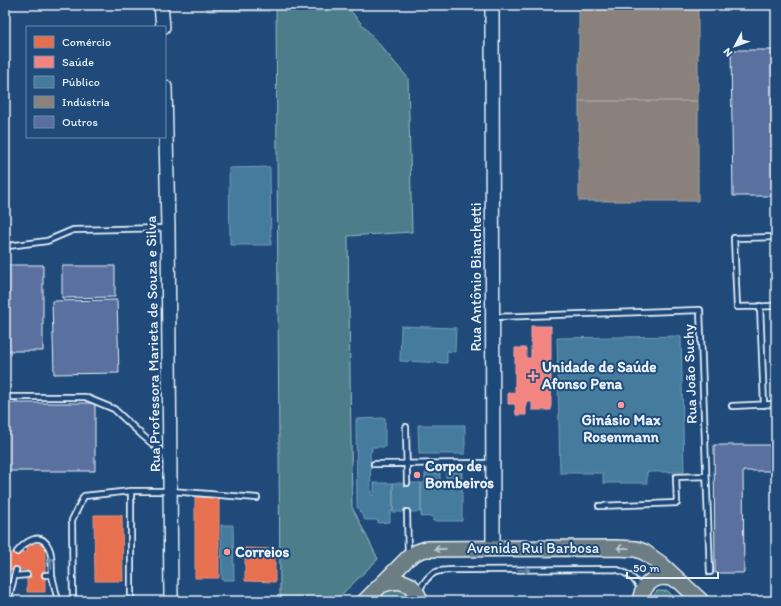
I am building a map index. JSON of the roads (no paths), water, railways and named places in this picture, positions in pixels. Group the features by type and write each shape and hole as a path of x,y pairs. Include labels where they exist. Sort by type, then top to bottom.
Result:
{"main road":[{"name":"Avenida Rui Barbosa","path":"373,596 408,558 417,552 426,549 616,548 636,549 644,552 652,557 686,590 701,601"},
{"path":"641,596 651,581 665,577 686,590"},
{"path":"373,596 390,581 401,582 411,586 419,599"}],"street":[{"path":"161,5 163,26"},
{"name":"Rua Antônio Bianchetti","path":"492,5 493,548"},
{"name":"Rua Professora Marieta de Souza e Silva","path":"166,134 171,601"}],"lane":[{"path":"8,246 47,241 73,230 168,228"},
{"path":"776,237 734,238 737,307 776,306"},
{"path":"760,306 764,404"},
{"name":"Rua João Suchy","path":"492,317 700,310 710,572"},
{"path":"5,397 85,397 114,409 170,459"},
{"path":"732,406 776,404"},
{"path":"406,427 407,483"},
{"path":"374,464 493,464"},
{"path":"599,506 677,503 676,477 706,476"},
{"path":"130,491 131,601"},
{"path":"73,601 72,520 84,496 130,491 170,491 257,498"},
{"path":"407,512 408,558"},
{"path":"17,552 29,540 37,539 46,542 50,550 52,575 58,601"},
{"path":"419,599 422,584 439,570 615,569 627,573 636,581 641,596"},
{"path":"8,601 16,570"},
{"path":"15,576 27,575"},
{"path":"45,575 52,575"}],"place":[{"name":"Unidade de Saúde Afonso Pena","path":"533,376"},
{"name":"Ginásio Max Rosenmann","path":"621,405"},
{"name":"Corpo de Bombeiros","path":"417,475"},
{"name":"Correios","path":"227,552"}]}
